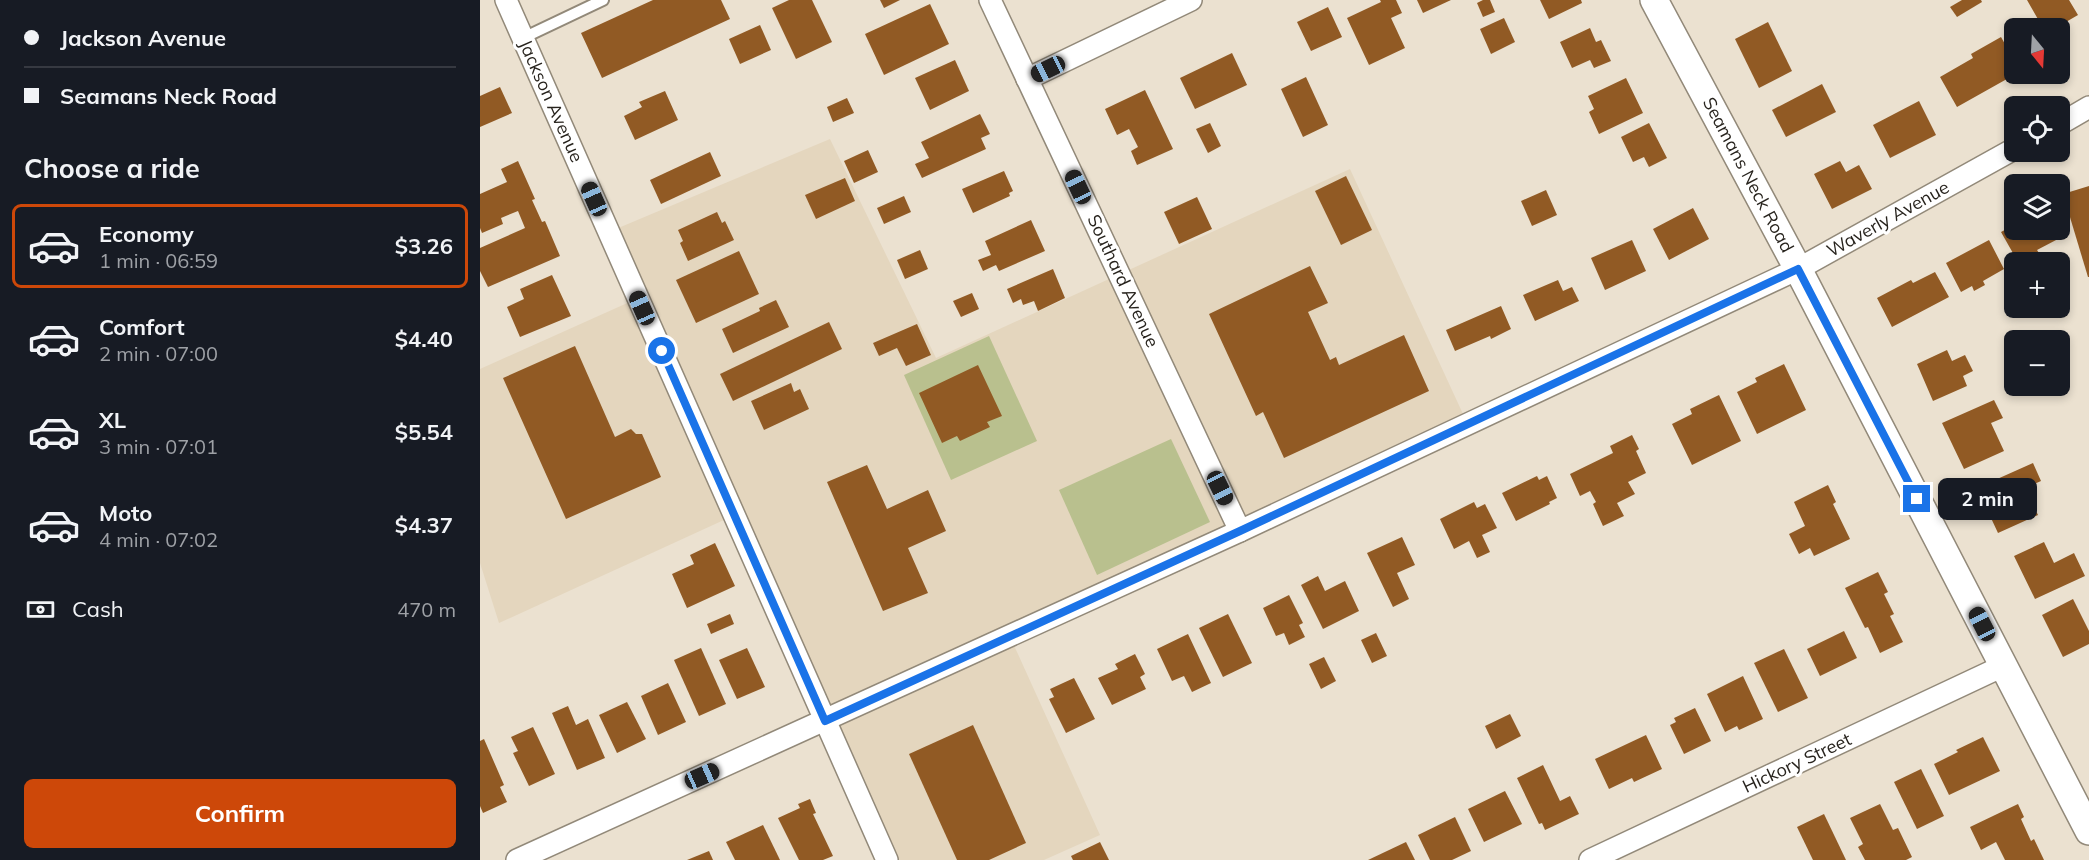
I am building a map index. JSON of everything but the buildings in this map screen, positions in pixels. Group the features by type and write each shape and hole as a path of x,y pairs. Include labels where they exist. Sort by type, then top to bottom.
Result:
{"street":[{"name":"Jackson Avenue","path":"506,0 887,860"},
{"name":"Southard Avenue","path":"990,0 1240,531"},
{"path":"1027,78 1191,0"},
{"name":"Seamans Neck Road","path":"1654,0 1798,269 2089,831"},
{"path":"2070,118 2089,107"},
{"name":"Waverly Avenue","path":"517,860 1240,531 1798,269 2004,155"},
{"name":"Hickory Street","path":"1590,860 2004,666"}],"lane":[{"path":"523,38 603,0"}],"shaded area":[{"path":"830,139 936,358 1350,169 1469,427 1012,641 1100,835 1044,860 893,860 737,514 499,623 480,563 480,369 634,300 604,234"}],"green space":[{"path":"989,336 1037,441 951,480 904,375"},
{"path":"1171,439 1210,522 1097,575 1059,490"}],"route":[{"path":"662,351 825,721 1240,531 1798,269 1917,499"}]}
